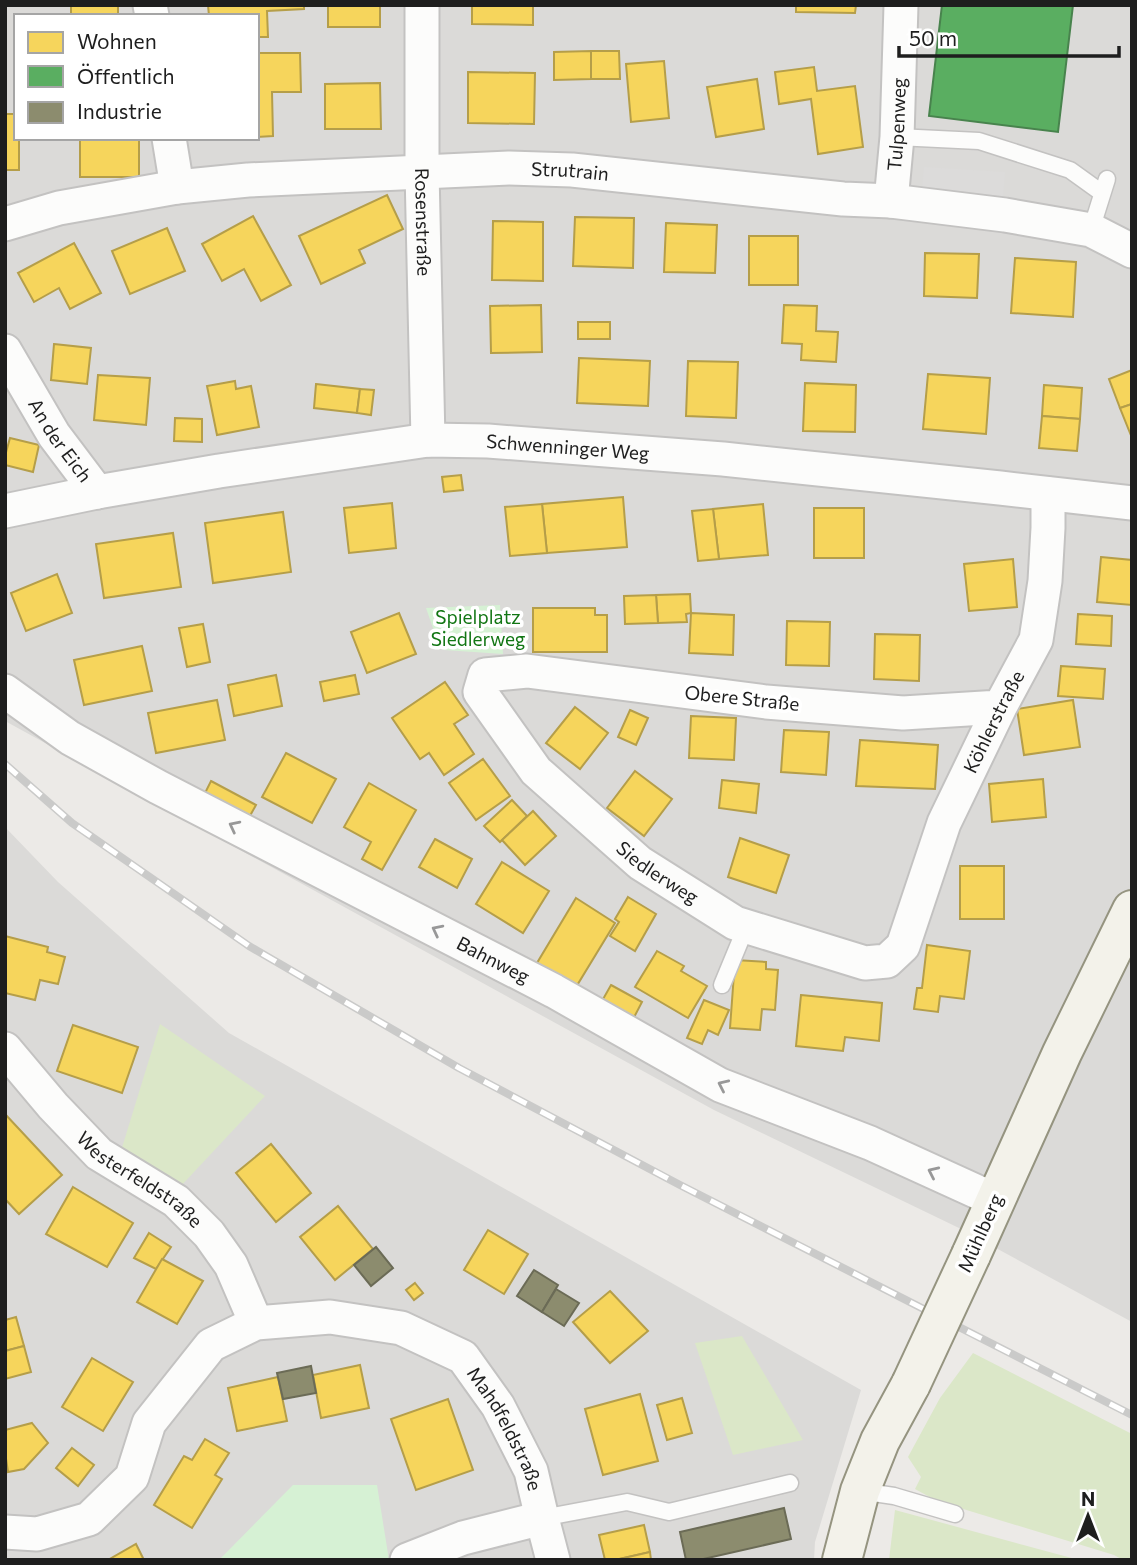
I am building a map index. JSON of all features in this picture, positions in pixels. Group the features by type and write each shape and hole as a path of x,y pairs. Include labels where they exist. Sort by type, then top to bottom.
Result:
{"street":[{"name":"Rosenstraße","path":"422,5 422,171 428,440"},
{"name":"Tulpenweg","path":"891,201 897,137 901,5"},
{"path":"170,140 177,187"},
{"name":"Strutrain","path":"5,224 59,208 177,187 248,180 509,168 572,170 843,199 891,201 1005,215 1091,230 1132,251"},
{"name":"An der Eich","path":"5,351 54,435 97,492"},
{"name":"Schwenninger Weg","path":"5,511 219,471 428,440 488,441 723,459 1132,503"},
{"name":"Köhlerstraße","path":"903,946 944,823 1036,640 1045,581 1048,494"},
{"name":"Obere Straße","path":"485,675 527,671 766,702 903,713 1000,707"},
{"name":"Siedlerweg","path":"485,675 480,692 536,771 640,863 735,923 746,927 865,963 887,961 903,946"},
{"name":"Bahnweg","path":"5,691 70,738 158,787 554,991 720,1085 870,1143 995,1200"},
{"name":"Mühlberg","path":"842,1560 860,1491 880,1441 911,1384 1062,1053 1132,910"},
{"name":"Westerfeldstraße","path":"5,1049 52,1106 99,1154 176,1202 209,1234 231,1265 256,1324"},
{"name":"Mahdfeldstraße","path":"256,1324 330,1317 401,1328 463,1357 498,1406 531,1471 553,1560"},
{"path":"5,1532 37,1534 89,1519 132,1477 149,1423 211,1345 256,1324"},
{"path":"407,1560 463,1538 542,1518"}],"lane":[{"path":"897,137 979,141 1070,170 1104,186 1091,230"},
{"path":"722,985 746,927"},
{"name":"Mahdfeldstraße","path":"542,1518 627,1502 669,1512 790,1483"},
{"path":"860,1491 894,1496 955,1514"}],"shaded area":[{"path":"5,5 1132,5 1132,1322 959,1228 714,1110 5,721"},
{"path":"924,167 1005,172 1003,196 922,191"},
{"path":"5,827 58,882 229,1033 861,1390 815,1542 814,1560 5,1560"}],"green space":[{"name":"Spielplatz Siedlerweg","path":"500,605 503,654 444,650 426,608"},
{"path":"160,1024 265,1096 180,1187 120,1154"},
{"path":"742,1336 803,1440 733,1455 695,1343"},
{"path":"973,1353 1132,1434 1132,1560 1123,1560 937,1501 915,1489 921,1477 908,1457 940,1398"},
{"path":"293,1485 377,1485 389,1560 219,1560"},
{"path":"895,1510 1079,1560 889,1560"}],"building: Wohnen":[{"path":"71,5 118,5 118,14 71,14"},
{"path":"208,5 304,5 304,9 267,11 268,37 259,37 259,14 209,14"},
{"path":"328,5 380,5 380,27 328,27"},
{"path":"472,5 533,5 533,25 472,24"},
{"path":"796,5 856,5 855,13 796,12"},
{"path":"591,51 619,51 620,79 591,79"},
{"path":"591,51 591,79 554,80 554,52"},
{"path":"259,53 300,53 301,92 272,92 273,136 259,137"},
{"path":"664,61 669,118 631,122 626,64"},
{"path":"814,67 817,91 855,86 863,147 818,154 811,99 779,104 775,72"},
{"path":"468,72 535,73 534,124 468,123"},
{"path":"757,79 764,129 716,137 707,87"},
{"path":"380,83 381,129 325,129 325,84"},
{"path":"5,114 14,114 14,140 19,140 19,170 5,170"},
{"path":"80,140 139,140 139,177 80,177"},
{"path":"387,195 403,229 359,250 365,263 321,284 299,236"},
{"path":"253,216 291,285 261,301 244,269 222,281 202,244"},
{"path":"575,217 634,218 633,268 573,266"},
{"path":"493,221 543,222 543,281 492,280"},
{"path":"666,223 717,225 715,273 664,272"},
{"path":"167,228 185,271 130,294 112,251"},
{"path":"749,236 798,236 798,285 749,285"},
{"path":"74,243 101,293 70,309 59,288 34,302 18,273"},
{"path":"925,253 979,254 977,298 924,296"},
{"path":"1015,258 1076,262 1073,317 1011,313"},
{"path":"541,305 542,352 491,353 490,306"},
{"path":"784,305 817,306 816,331 838,332 836,362 801,360 802,344 782,343"},
{"path":"578,322 610,322 610,339 578,339"},
{"path":"54,344 91,348 87,384 51,380"},
{"path":"579,358 650,361 648,406 577,403"},
{"path":"688,361 738,362 736,418 686,416"},
{"path":"1132,370 1132,404 1120,408 1109,379"},
{"path":"928,374 990,378 986,434 923,429"},
{"path":"98,375 150,378 146,425 94,420"},
{"path":"235,381 236,389 251,386 259,427 217,435 207,386"},
{"path":"805,383 856,385 855,432 803,431"},
{"path":"316,384 360,389 357,413 314,408"},
{"path":"1044,385 1082,388 1080,419 1042,416"},
{"path":"360,389 374,390 371,415 357,413"},
{"path":"1132,404 1132,438 1120,408"},
{"path":"1042,416 1080,419 1077,451 1039,448"},
{"path":"175,418 202,419 202,442 174,441"},
{"path":"10,438 39,445 33,472 5,465"},
{"path":"461,475 463,490 444,492 442,477"},
{"path":"623,497 627,547 547,553 542,504"},
{"path":"392,503 396,548 349,553 344,508"},
{"path":"542,504 547,553 510,556 505,507"},
{"path":"763,504 768,555 719,559 713,509"},
{"path":"814,508 864,508 864,558 814,558"},
{"path":"713,509 719,559 698,561 692,511"},
{"path":"283,512 291,572 213,583 205,523"},
{"path":"173,533 181,587 104,598 96,544"},
{"path":"1101,557 1132,560 1132,605 1097,602"},
{"path":"1013,559 1017,607 969,611 964,564"},
{"path":"57,574 72,613 26,631 11,593"},
{"path":"690,594 691,613 686,614 687,622 658,623 656,595"},
{"path":"656,595 658,623 625,624 624,596"},
{"path":"533,608 595,608 595,615 607,615 607,652 533,652"},
{"path":"399,613 416,654 367,673 351,632"},
{"path":"691,613 734,615 733,655 689,653"},
{"path":"1078,614 1112,616 1111,646 1076,644"},
{"path":"787,621 830,622 829,666 786,665"},
{"path":"203,624 210,662 187,667 179,628"},
{"path":"875,634 920,635 919,681 874,679"},
{"path":"142,646 152,691 84,705 74,660"},
{"path":"1061,666 1105,669 1103,699 1058,696"},
{"path":"276,675 282,706 234,716 228,685"},
{"path":"355,675 359,694 324,701 320,682"},
{"path":"445,682 468,715 454,724 474,754 444,775 429,753 420,759 392,718"},
{"path":"217,700 225,740 156,753 148,713"},
{"path":"1073,700 1080,747 1024,755 1017,709"},
{"path":"575,707 608,733 580,769 546,743"},
{"path":"630,710 648,718 636,745 618,737"},
{"path":"691,716 736,718 734,760 689,758"},
{"path":"784,730 829,732 826,775 781,772"},
{"path":"860,740 938,745 935,789 856,786"},
{"path":"286,753 336,779 312,823 262,797"},
{"path":"483,759 510,796 476,820 449,783"},
{"path":"635,771 672,799 644,836 607,808"},
{"path":"1043,779 1046,817 992,822 989,784"},
{"path":"722,780 759,784 756,813 719,808"},
{"path":"211,781 256,805 246,823 202,799"},
{"path":"369,783 416,810 382,870 362,859 371,842 344,827"},
{"path":"512,800 527,816 500,842 484,826"},
{"path":"533,811 556,836 525,865 502,840"},
{"path":"740,838 789,855 776,893 728,877"},
{"path":"435,839 472,859 457,888 419,867"},
{"path":"502,862 549,891 523,933 476,904"},
{"path":"960,866 1004,866 1004,919 960,919"},
{"path":"628,897 656,914 635,951 610,936 619,922 615,919"},
{"path":"576,898 615,923 576,987 537,963"},
{"path":"5,936 48,947 47,952 65,957 58,984 40,980 35,1000 5,993"},
{"path":"927,945 970,951 964,999 940,996 938,1012 914,1009 917,988 922,988"},
{"path":"657,951 684,966 681,971 707,986 688,1018 635,987"},
{"path":"735,960 766,962 766,969 778,970 775,1010 762,1009 760,1030 730,1028"},
{"path":"611,985 642,1002 630,1025 598,1008"},
{"path":"801,995 882,1003 879,1041 845,1037 843,1051 796,1046"},
{"path":"704,1000 729,1010 718,1035 708,1030 702,1044 687,1038"},
{"path":"73,1025 138,1047 122,1093 57,1071"},
{"path":"5,1114 62,1175 19,1214 5,1199"},
{"path":"271,1144 311,1193 276,1222 236,1173"},
{"path":"73,1187 133,1223 107,1267 46,1234"},
{"path":"338,1206 373,1249 335,1280 300,1237"},
{"path":"488,1230 528,1254 504,1294 464,1270"},
{"path":"149,1233 171,1247 156,1269 134,1258"},
{"path":"162,1259 203,1281 177,1324 137,1302"},
{"path":"415,1283 423,1293 414,1300 406,1290"},
{"path":"610,1291 648,1331 610,1363 573,1322"},
{"path":"16,1317 24,1346 5,1351 5,1320"},
{"path":"24,1346 31,1372 5,1379 5,1351"},
{"path":"92,1358 133,1382 103,1431 62,1407"},
{"path":"360,1365 369,1408 321,1418 313,1375"},
{"path":"278,1377 287,1421 237,1431 228,1388"},
{"path":"640,1394 658,1461 603,1475 585,1409"},
{"path":"682,1398 692,1433 667,1440 657,1405"},
{"path":"448,1399 473,1470 416,1490 391,1419"},
{"path":"32,1423 48,1443 24,1469 8,1472 5,1430"},
{"path":"205,1439 229,1453 215,1475 222,1479 192,1528 154,1505 184,1456 192,1460"},
{"path":"72,1448 94,1465 78,1486 56,1468"},
{"path":"644,1525 650,1552 605,1560 599,1535"},
{"path":"136,1544 144,1560 108,1560"},
{"path":"650,1552 651,1560 615,1560"}],"building: Öffentlich":[{"path":"942,5 1073,5 1058,132 929,116"}],"building: Industrie":[{"path":"376,1247 393,1268 371,1286 354,1265"},
{"path":"534,1270 558,1285 542,1312 517,1296"},
{"path":"556,1289 579,1303 564,1326 542,1312"},
{"path":"311,1366 316,1393 283,1399 277,1373"},
{"path":"784,1508 791,1539 699,1560 686,1560 680,1532"}],"railway":[{"path":"5,764 72,823 249,946 459,1068 680,1185 1132,1415"}]}
